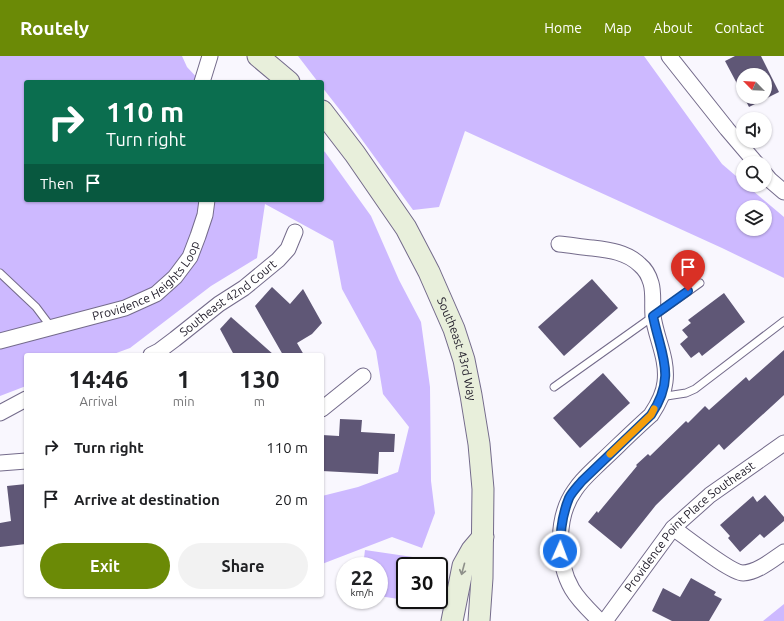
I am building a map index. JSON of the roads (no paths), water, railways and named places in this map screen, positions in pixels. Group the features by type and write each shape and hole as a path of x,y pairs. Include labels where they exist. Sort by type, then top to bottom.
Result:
{"main road":[{"path":"258,56 287,80"},
{"name":"Southeast 43rd Way","path":"324,114 356,154 406,228 429,272 454,329 464,360 479,444 483,488 482,578 478,621"},
{"path":"452,621 463,566 472,550 483,537"}],"street":[{"path":"203,80 210,56"},
{"path":"669,56 750,156"},
{"path":"772,182 784,192"},
{"name":"Providence Heights Loop","path":"0,341 125,308 156,294 175,277 190,257 205,215 207,202"},
{"name":"Southeast 42nd Court","path":"155,353 219,304 244,288 278,260 288,250 295,232"},
{"path":"559,244 614,251 630,257 640,264 646,271 651,282 653,294 653,316 662,347 666,368 665,383 656,408 651,415 582,481 569,498 564,514 560,535 560,551 564,571 572,588 583,604 600,621"},
{"path":"324,407 364,376"},
{"path":"0,413 24,400"},
{"name":"Providence Point Place Southeast","path":"605,621 673,528 710,495 746,468 784,443"},
{"path":"0,463 24,461"},
{"path":"673,528 730,568 742,573 763,566 784,552"}],"lane":[{"path":"0,273 36,307 51,327"},
{"path":"554,387 700,283"},
{"path":"660,397 686,393 695,389 784,320"}]}
